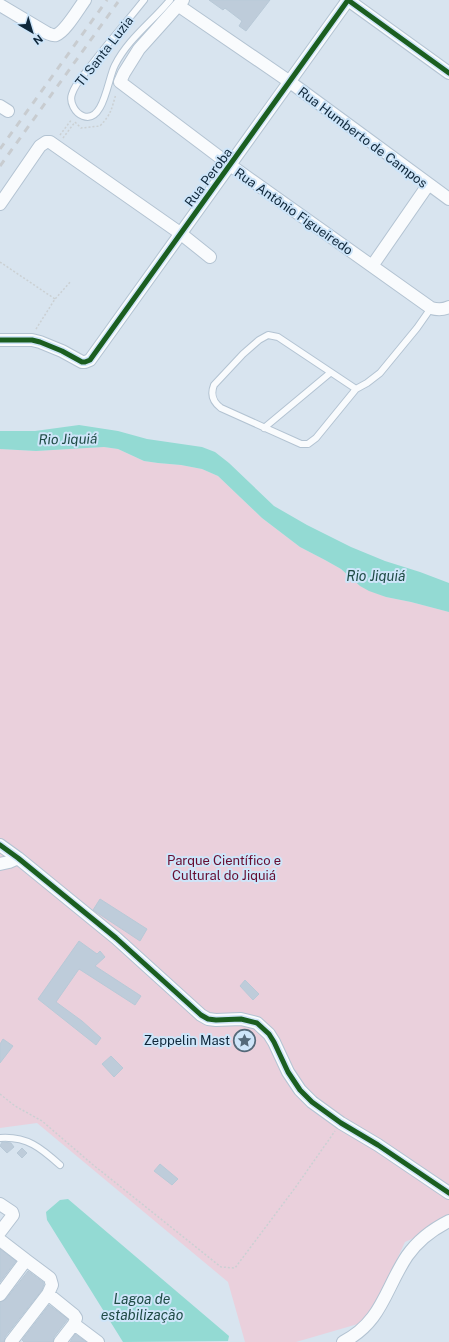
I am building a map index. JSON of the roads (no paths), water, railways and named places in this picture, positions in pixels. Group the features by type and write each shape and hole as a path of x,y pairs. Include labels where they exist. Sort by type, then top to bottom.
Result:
{"street":[{"path":"0,5 47,33 56,35 61,32 85,0"},
{"path":"348,0 449,73"},
{"name":"Rua Peroba","path":"0,340 32,340 50,346 82,362 88,361 96,352 348,0"},
{"name":"Rua Humberto de Campos","path":"177,2 290,82 449,200"},
{"name":"Rua Antônio Figueiredo","path":"177,2 139,49 120,82 230,165 431,308"},
{"path":"0,204 40,146 46,142 50,142 180,233 210,257"},
{"path":"372,266 428,185"},
{"path":"431,308 443,310 449,307"},
{"path":"0,845 116,938 201,1015 208,1019 241,1019 257,1022 274,1042 288,1072 300,1090 312,1102 341,1123 378,1145 449,1193"},
{"path":"0,864 10,862 18,858"},
{"path":"0,1204 12,1212 13,1215 0,1232"},
{"path":"342,1342 356,1339 376,1314 401,1266 415,1246 431,1232 449,1220"},
{"path":"0,1240 52,1280 52,1288 11,1342"},
{"path":"0,1294 26,1260"},
{"path":"48,1294 74,1315 75,1321 98,1342"},
{"path":"60,1342 75,1321"}],"lane":[{"name":"TI Santa Luzia","path":"144,0 129,20 99,54 75,87 72,94 72,104 77,111 84,116 92,116 99,111 115,64 130,42 177,2"},
{"path":"356,389 278,337 268,335 259,340 242,354 214,385 212,396 221,408 301,444 308,444 316,438 356,389 380,373 417,328 431,308"},
{"path":"264,428 330,373"},
{"path":"0,1138 24,1140 44,1151 60,1165"}],"water":[{"name":"Rio Jiquiá","path":"79,425 118,431 147,439 202,447 215,452 229,463 274,506 307,525 351,547 385,561 449,583 449,612 386,597 360,586 341,569 300,547 262,518 218,476 202,469 144,461 118,449 104,447 36,451 0,449 0,431 35,431"},
{"name":"Lagoa de estabilização","path":"68,1199 229,1336 228,1341 123,1342 47,1220 46,1212 60,1200"}],"railway":[{"path":"0,149 107,0"},
{"path":"0,166 118,2"}],"place":[{"name":"Zeppelin Mast","path":"245,1040"}],"park label":[{"name":"Parque Científico e Cultural do Jiquiá","path":"224,868"}]}
